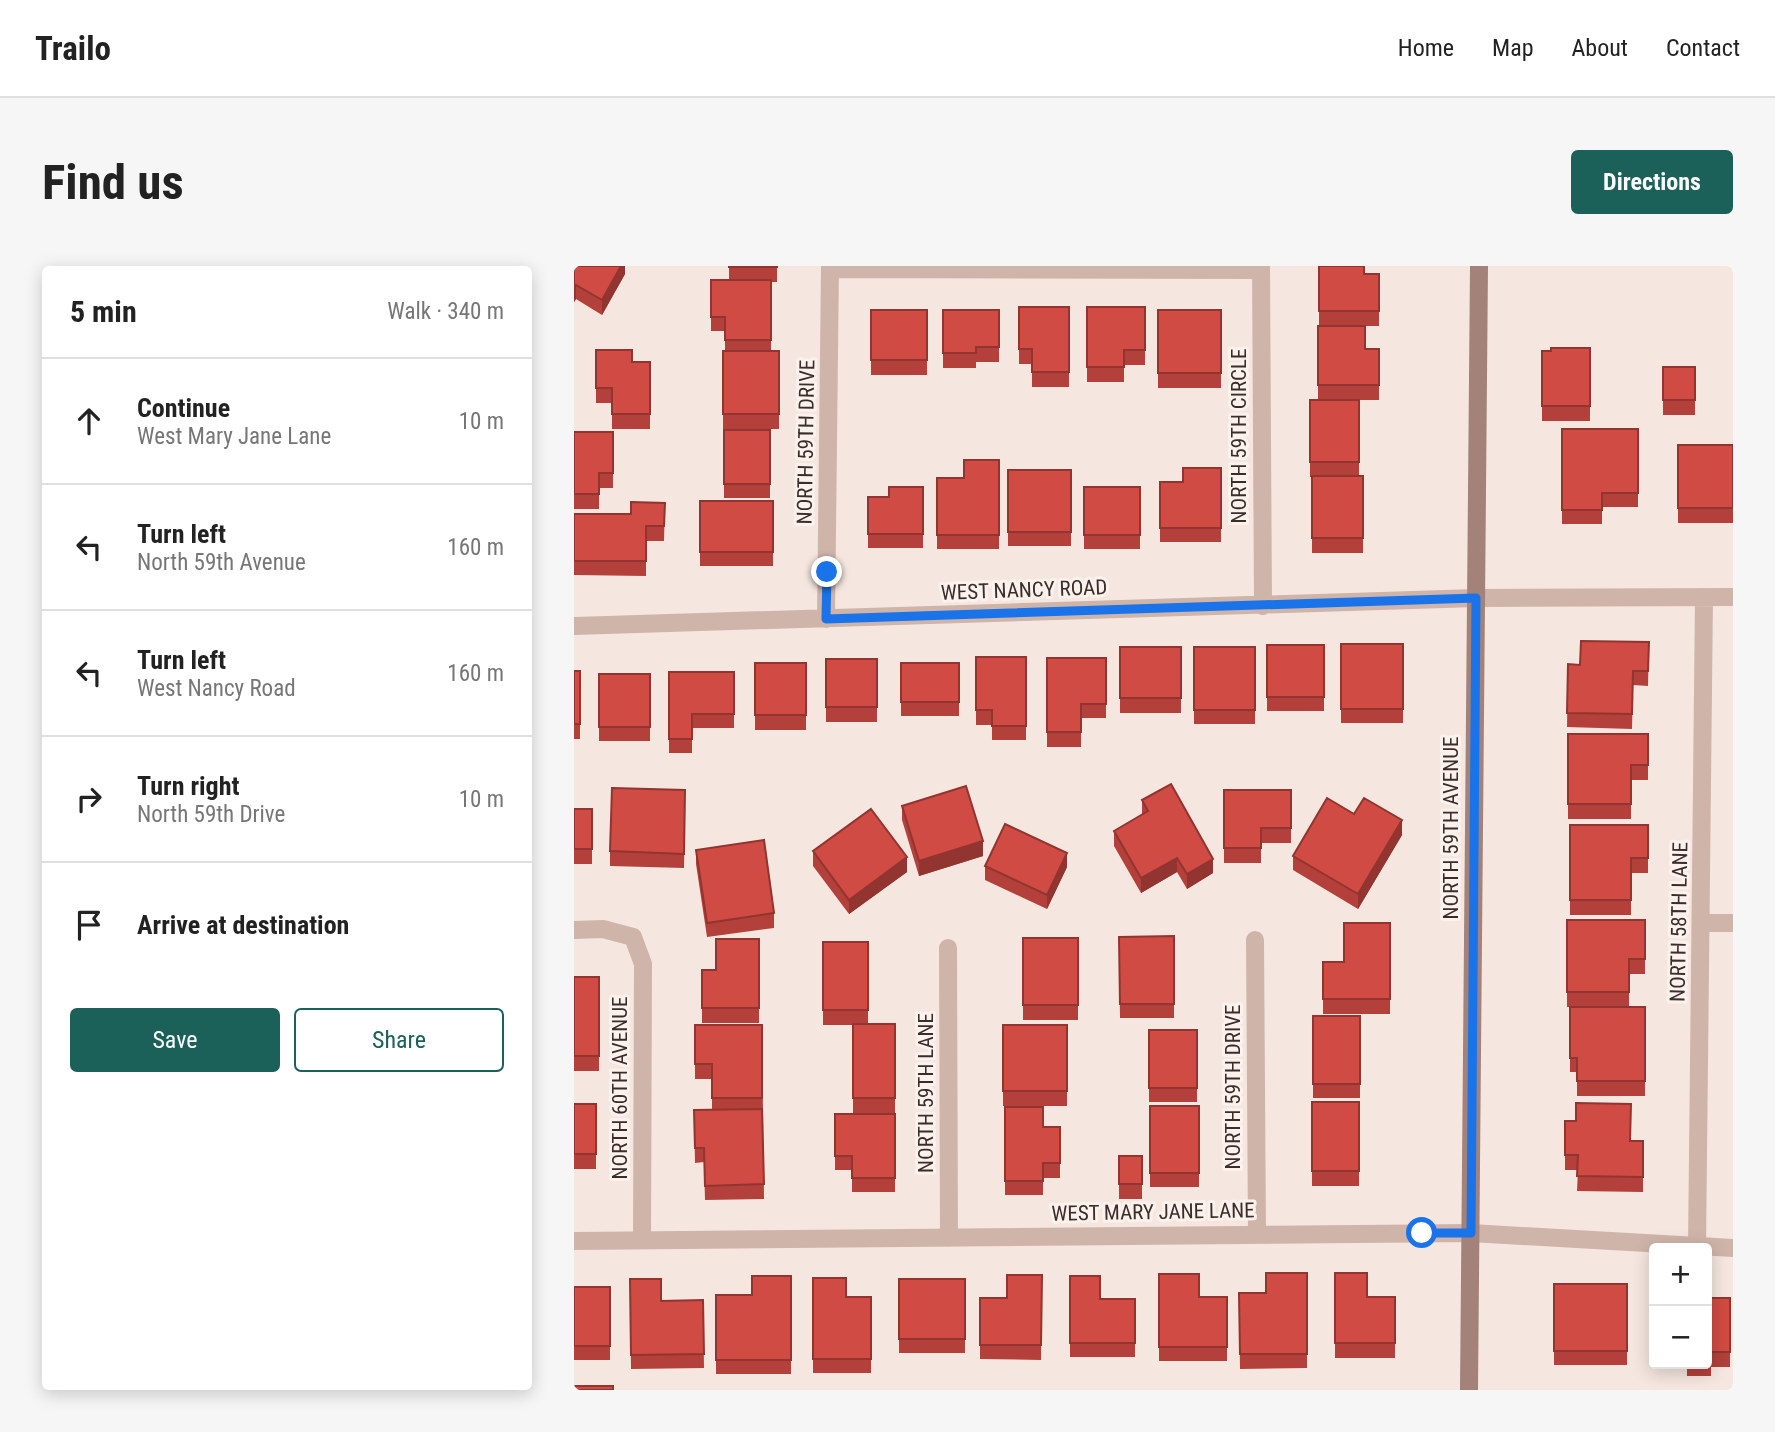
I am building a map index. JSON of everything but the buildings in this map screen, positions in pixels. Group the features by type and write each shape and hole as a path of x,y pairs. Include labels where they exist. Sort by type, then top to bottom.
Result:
{"main road":[{"name":"NORTH 59TH AVENUE","path":"1469,1390 1479,266"}],"street":[{"path":"830,267 1261,268"},
{"name":"NORTH 59TH DRIVE","path":"826,619 830,267"},
{"name":"NORTH 59TH CIRCLE","path":"1261,268 1263,606"},
{"name":"NORTH 58TH LANE","path":"1698,1243 1704,597"},
{"name":"WEST NANCY ROAD","path":"574,626 1476,598 1733,597"},
{"path":"1702,923 1733,923"},
{"name":"NORTH 60TH AVENUE","path":"574,930 603,929 633,937 643,964 642,1240"},
{"name":"NORTH 59TH DRIVE","path":"1255,940 1257,1233"},
{"name":"NORTH 59TH LANE","path":"948,948 949,1238"},
{"name":"WEST MARY JANE LANE","path":"574,1241 1471,1233 1649,1245"},
{"name":"WEST MARY JANE LANE","path":"1712,1248 1733,1248"}],"route":[{"path":"827,572 826,619 1476,598 1471,1233 1422,1233"}]}
